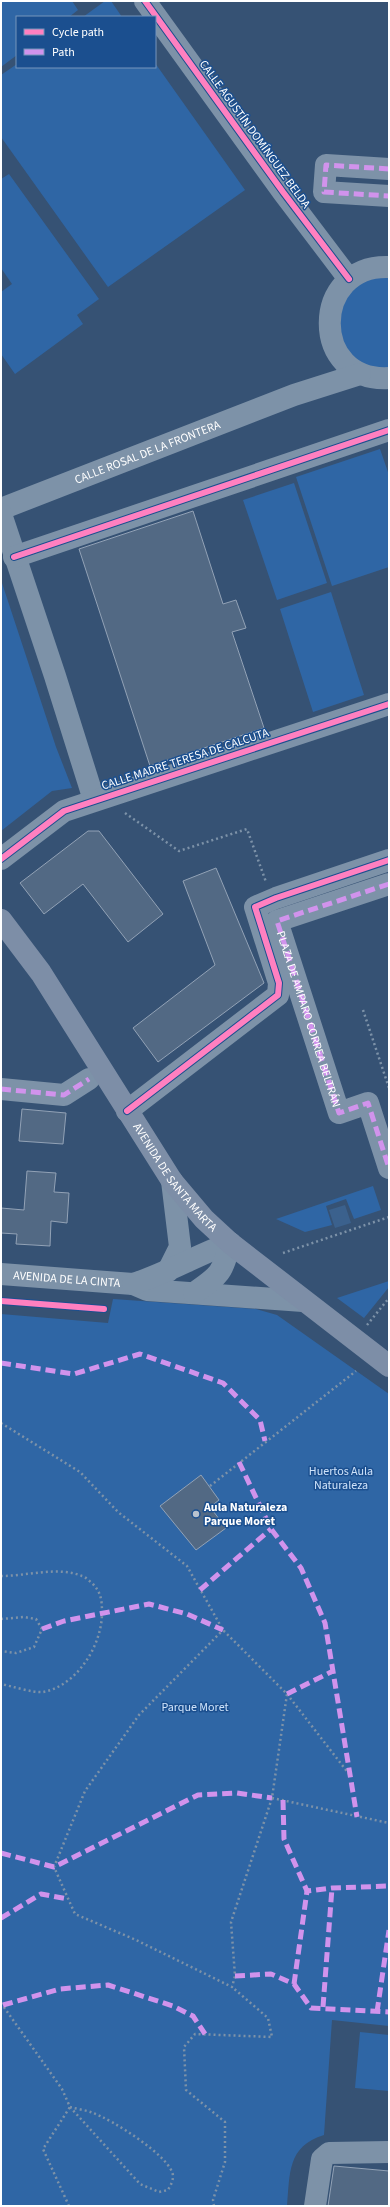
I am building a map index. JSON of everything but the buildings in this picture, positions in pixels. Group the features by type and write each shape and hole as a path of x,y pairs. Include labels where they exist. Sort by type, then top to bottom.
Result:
{"main road":[{"name":"AVENIDA DE SANTA MARTA","path":"1,920 41,973 101,1066 127,1111 172,1181 204,1220 230,1244 389,1366"}],"street":[{"name":"CALLE AGUSTÍN DOMÍNGUEZ BELDA","path":"145,1 156,16"},
{"name":"CALLE AGUSTÍN DOMÍNGUEZ BELDA","path":"156,16 283,192 349,279"},
{"path":"389,169 326,166 324,192 389,196"},
{"path":"389,266 368,269 349,279 338,291 331,306 328,322 330,338 337,353 347,365 360,374 378,379 389,378"},
{"name":"CALLE ROSAL DE LA FRONTERA","path":"294,395 329,367 337,353"},
{"name":"CALLE ROSAL DE LA FRONTERA","path":"1,509 294,395 360,374"},
{"path":"14,557 389,430"},
{"path":"1,514 14,557 56,676 94,800"},
{"name":"CALLE MADRE TERESA DE CALCUTA","path":"1,859 64,811 389,704"},
{"path":"127,1111 278,995 279,983 255,907 276,898 389,860"},
{"name":"PLAZA DE AMPARO CORREA BELTRÁN","path":"389,884 277,921 339,1113 368,1103 389,1168"},
{"path":"1,1089 64,1095 89,1079"},
{"path":"168,1271 180,1247 172,1181"},
{"path":"194,1293 218,1277 225,1262 230,1244"},
{"name":"AVENIDA DE LA CINTA","path":"133,1284 168,1271 209,1251 230,1244"},
{"name":"AVENIDA DE LA CINTA","path":"1,1274 133,1284 147,1290 303,1301"},
{"path":"315,2206 322,2159 329,2153 367,2145 389,2152"}],"path":[{"path":"125,813 180,851 247,829 266,883"},
{"path":"362,1010 389,1088"},
{"path":"283,1253 389,1216"},
{"path":"366,1327 389,1298"},
{"path":"210,1486 356,1371"},
{"path":"1,1423 80,1472 118,1512 187,1566 223,1630 287,1694 349,1774"},
{"path":"1,1576 63,1572 84,1576 99,1590 102,1602 102,1625 95,1646 83,1666 69,1681 42,1692 1,1684"},
{"path":"1,1619 24,1617 36,1619 42,1629 34,1647 16,1653 1,1650"},
{"path":"214,2206 213,2200 225,2162 225,2122 186,2090 184,2047 195,2034 272,2037 268,2018 232,1987 136,1940 75,1914 54,1867 85,1791 139,1715 223,1630"},
{"path":"232,1987 235,1976 231,1922 272,1798 287,1694"},
{"path":"272,1798 389,1823"},
{"path":"1,2003 62,2089 70,2107 140,2184 159,2192 168,2190 172,2183 173,2175 168,2164 128,2132 94,2113 70,2107"},
{"path":"69,2206 42,2149 70,2107"}],"green space":[{"path":"1,1 72,1 78,10 70,16 16,16 16,56 1,67"},
{"path":"105,1 111,1 121,16 84,16"},
{"path":"156,64 245,190 108,287 1,137 1,75 16,65 16,68 156,68"},
{"path":"9,174 99,299 77,315 83,324 15,374 1,354 1,292 12,284 1,268 1,179"},
{"path":"389,276 389,372 360,366 340,343 337,312 343,298 368,278"},
{"path":"380,449 389,475 389,567 332,586 296,477"},
{"path":"294,483 327,583 277,600 243,500"},
{"path":"1,580 56,747 72,788 52,791 1,831"},
{"path":"331,592 364,695 313,712 280,609"},
{"path":"373,1186 381,1210 354,1219 346,1199 326,1206 332,1225 305,1232 276,1219"},
{"path":"389,1281 389,1287 364,1318 337,1298"},
{"name":"Parque Moret","path":"113,1299 256,1309 277,1315 389,1394 389,2026 332,2020 324,2135 303,2146 297,2154 290,2172 287,2206 1,2206 1,1314 108,1323"},
{"path":"360,2032 389,2035 389,2091 355,2088"}],"shaded area":[{"path":"345,1205 351,1223 335,1228 329,1210"}],"marked path":[{"path":"389,169 326,165 324,192 389,196"},
{"path":"389,884 277,921 339,1113 368,1103 389,1168"},
{"path":"1,1089 64,1095 89,1079"},
{"path":"1,1363 74,1374 140,1354 223,1383 260,1420 265,1441"},
{"path":"239,1462 271,1529 301,1568 325,1623 357,1817"},
{"path":"200,1590 271,1529"},
{"path":"42,1629 64,1621 149,1604 187,1614 223,1630"},
{"path":"287,1694 333,1671"},
{"path":"1,1853 54,1867 198,1795 237,1793 272,1798"},
{"path":"283,1800 284,1839 307,1891 332,1888 389,1886"},
{"path":"323,2007 332,1888"},
{"path":"294,1984 307,1891"},
{"path":"1,1918 41,1894 68,1899"},
{"path":"377,2012 389,1930"},
{"path":"235,1976 271,1974 294,1984 311,2008 389,2012"},
{"path":"3,2005 60,1989 108,1985 173,2006 193,2016 205,2034"}],"cycle path":[{"path":"145,1 156,16"},
{"path":"156,16 283,192 349,279"},
{"path":"14,557 389,430"},
{"path":"1,859 64,811 389,704"},
{"path":"127,1111 278,995 279,983 255,907 276,898 389,860"},
{"path":"1,1301 104,1309"}],"place":[{"name":"Aula Naturaleza Parque Moret","path":"196,1514"}],"park label":[{"name":"Huertos Aula Naturaleza","path":"341,1478"}]}
